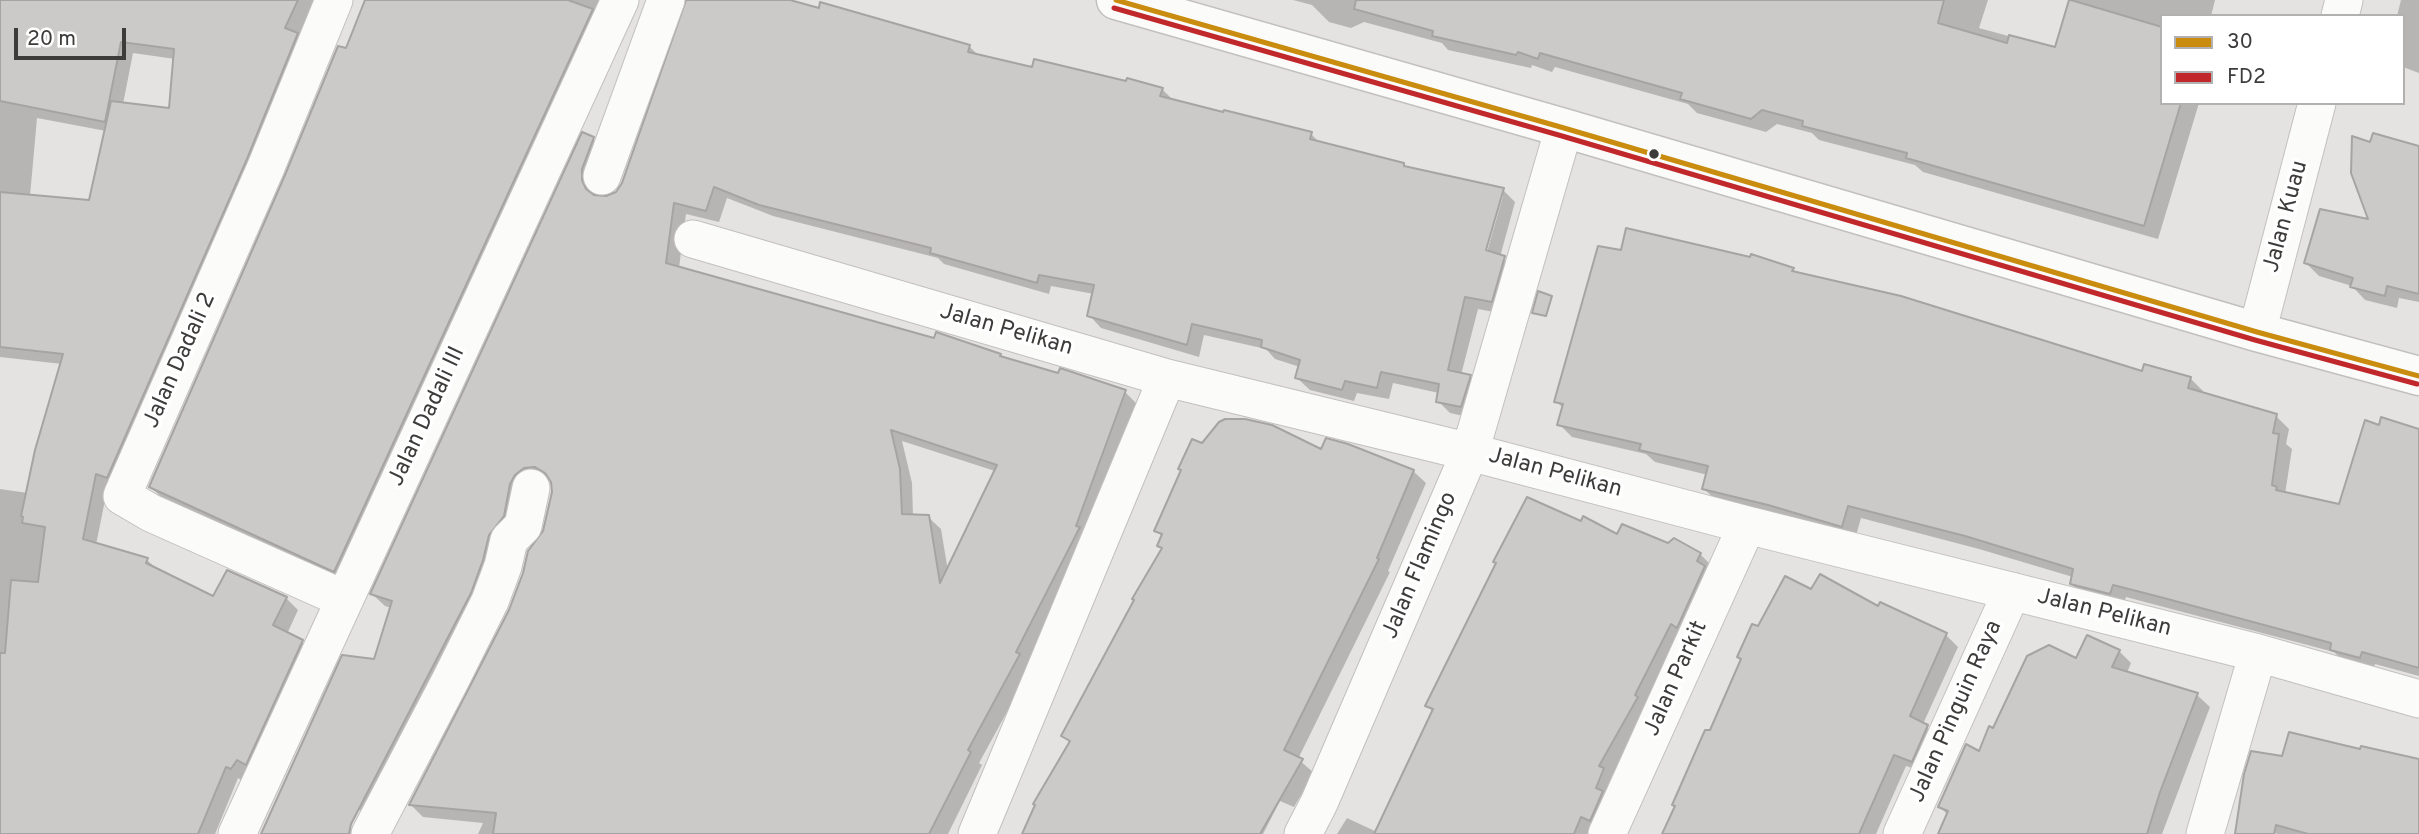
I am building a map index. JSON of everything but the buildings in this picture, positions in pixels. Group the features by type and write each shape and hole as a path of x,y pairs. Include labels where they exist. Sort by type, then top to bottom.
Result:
{"street":[{"name":"Jalan Dadali 2","path":"334,0 266,167 122,496 151,513 344,599"},
{"name":"Jalan Dadali III","path":"237,834 620,0"},
{"path":"602,176 666,0"},
{"path":"1116,0 1564,128 2257,332 2419,376"},
{"name":"Jalan Kuau","path":"2257,332 2316,105"},
{"name":"Jalan Flamingo","path":"1303,834 1319,803 1469,452 1564,128"},
{"name":"Jalan Pelikan","path":"693,239 1167,378 2258,653 2419,699"},
{"path":"977,834 1167,378"},
{"path":"370,834 490,601 509,540 523,526 529,508 531,488"},
{"name":"Jalan Parkit","path":"1607,834 1748,525"},
{"name":"Jalan Pinguin Raya","path":"1902,834 2012,591"},
{"path":"2205,834 2258,653"}],"transit line":[{"name":"30","path":"1116,0 1564,128 2257,332 2419,376"},
{"name":"FD2","path":"1114,8 1562,136 2255,340 2417,384"}]}
